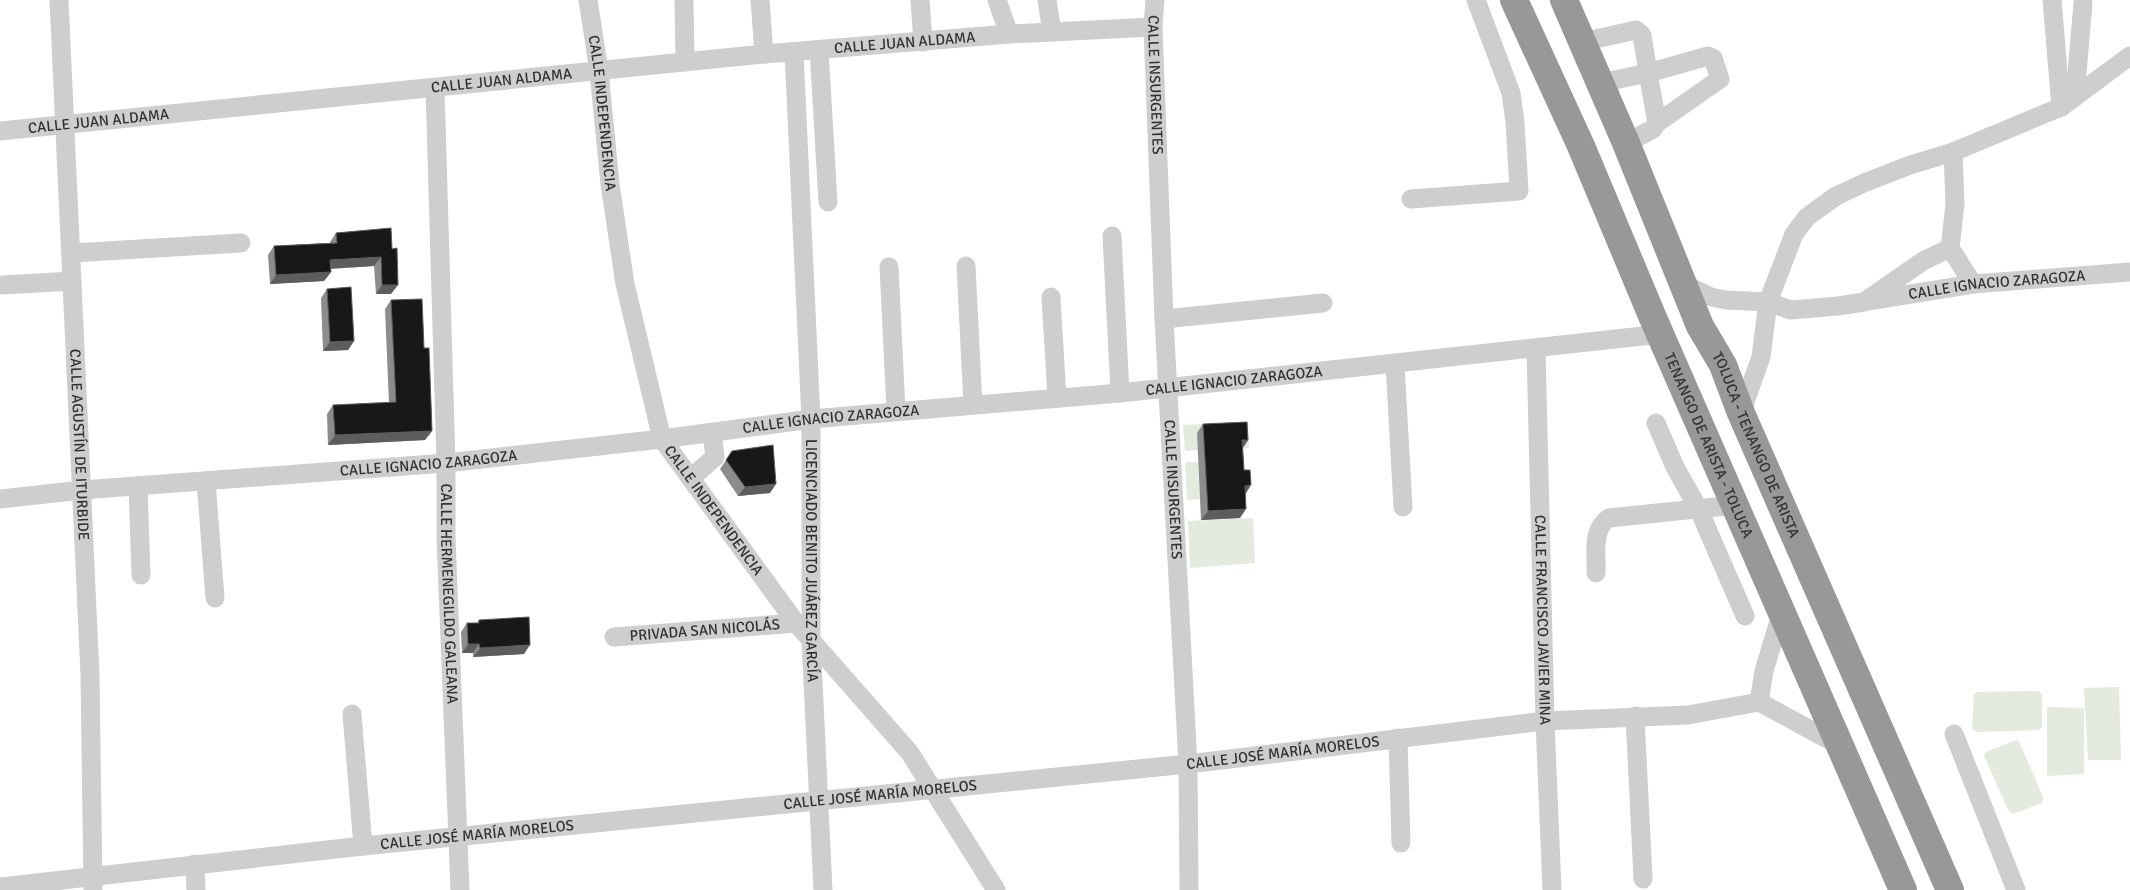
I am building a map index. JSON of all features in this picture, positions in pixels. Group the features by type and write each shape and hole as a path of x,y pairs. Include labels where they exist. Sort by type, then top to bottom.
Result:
{"highway":[{"name":"TENANGO DE ARISTA - TOLUCA","path":"1514,0 1581,146 1903,890"},
{"name":"TOLUCA - TENANGO DE ARISTA","path":"1564,0 1626,143 1700,326 1723,365 1741,413 1950,890"}],"street":[{"name":"CALLE AGUSTÍN DE ITURBIDE","path":"59,0 90,675 93,884"},
{"name":"CALLE INDEPENDENCIA","path":"588,0 599,71 610,184 625,284 662,439 796,623 910,753 934,788 996,890"},
{"path":"684,0 685,62"},
{"path":"760,0 764,54"},
{"path":"920,0 923,42"},
{"path":"997,0 1009,34"},
{"path":"1047,0 1052,32"},
{"name":"CALLE INSURGENTES","path":"1155,0 1153,27 1164,319 1188,764 1189,890"},
{"path":"1411,199 1519,191 1515,122 1510,93 1476,0"},
{"path":"2052,0 2068,102"},
{"path":"2068,102 2082,3"},
{"name":"CALLE JUAN ALDAMA","path":"0,130 764,54 1009,34 1153,27"},
{"path":"1582,42 1636,30 1642,35 1657,123"},
{"path":"819,50 828,202"},
{"name":"LICENCIADO BENITO JUÁREZ GARCÍA","path":"794,52 811,419 811,640 817,800 823,890"},
{"path":"1600,83 1648,73 1712,56 1720,74 1720,79 1717,82 1657,123 1653,129 1626,143"},
{"path":"1741,413 1761,357 1768,302 1794,234 1807,217 1836,196 1864,182 1953,152 2068,102 2130,56"},
{"name":"CALLE HERMENEGILDO GALEANA","path":"435,88 446,463 446,538 460,890"},
{"path":"1953,152 1955,204 1950,248 1973,284"},
{"path":"1112,236 1120,393"},
{"path":"72,253 241,243"},
{"name":"CALLE IGNACIO ZARAGOZA","path":"1864,302 1923,261 1950,248"},
{"path":"966,266 973,405"},
{"path":"889,267 896,411"},
{"name":"CALLE IGNACIO ZARAGOZA","path":"1684,284 1711,297 1726,300 1768,302 1791,310 1864,302 1973,284 2130,272"},
{"path":"3,285 72,281"},
{"path":"1051,298 1057,398"},
{"path":"1164,319 1323,303"},
{"name":"CALLE IGNACIO ZARAGOZA","path":"0,500 82,490 446,463 712,433 811,419 1120,393 1395,365 1661,334"},
{"name":"CALLE FRANCISCO JAVIER MINA","path":"1536,349 1545,721 1552,890"},
{"path":"1395,365 1403,508"},
{"path":"1656,423 1675,467 1699,510 1744,616"},
{"path":"691,478 715,457 712,433"},
{"path":"206,482 215,598"},
{"path":"138,486 141,575"},
{"path":"1596,573 1597,530 1601,523 1609,518 1735,505"},
{"path":"1782,611 1764,671 1759,702 1842,747"},
{"name":"PRIVADA SAN NICOLÁS","path":"614,637 796,623"},
{"name":"CALLE JOSÉ MARÍA MORELOS","path":"0,887 93,884 195,864 934,788 1188,764 1545,721 1688,715 1759,702"},
{"path":"352,714 363,846"},
{"path":"1635,716 1643,879"},
{"path":"1954,734 2016,890"},
{"path":"1398,738 1400,843"},
{"path":"195,864 196,890"}],"shaded area":[{"path":"1248,422 1249,448 1242,449 1197,433 1198,450 1185,451 1183,425"},
{"path":"1185,462 1198,462 1200,499 1187,500"},
{"path":"1253,518 1255,563 1190,568 1188,521"},
{"path":"2119,687 2121,760 2088,760 2084,688"},
{"path":"2038,691 2042,694 2042,728 2038,730 1977,732 1972,729 1974,694 1977,692"},
{"path":"2047,707 2084,708 2084,774 2047,776"},
{"path":"2016,740 2019,741 2043,797 2042,803 2013,814 2008,810 1984,756 1985,752"}],"building":[{"path":"391,228 392,249 397,248 398,285 382,285 381,257 330,260 331,272 276,275 274,246 337,243 336,233"},
{"path":"351,287 354,341 330,342 327,289"},
{"path":"422,299 424,348 429,348 432,431 335,435 333,405 396,402 391,300"},
{"path":"1247,422 1248,440 1242,440 1244,470 1250,470 1251,485 1245,486 1246,509 1208,511 1203,424"},
{"path":"773,445 776,484 745,487 726,460 732,451"},
{"path":"529,617 530,645 480,648 479,644 468,644 467,623 479,623 479,620"}]}
